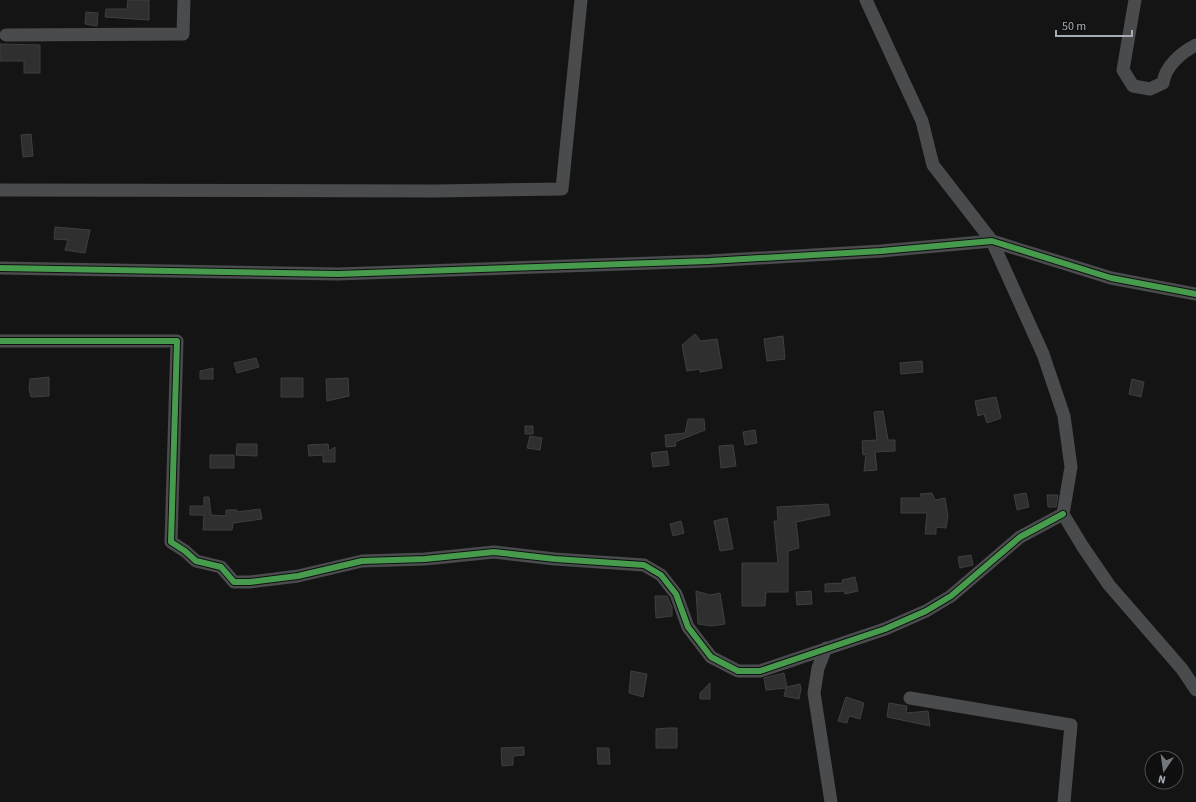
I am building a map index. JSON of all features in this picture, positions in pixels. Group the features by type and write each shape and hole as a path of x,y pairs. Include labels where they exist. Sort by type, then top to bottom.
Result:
{"street":[{"path":"6,35 183,34 184,0"},
{"path":"0,190 435,191 562,189 581,0"},
{"path":"866,0 922,121 933,165 992,241 1043,354 1064,416 1071,467 1062,514 1082,547 1109,585 1173,659 1196,690"},
{"path":"1135,0 1123,70 1133,86 1150,89 1164,83 1164,75 1183,52 1196,45"},
{"path":"0,268 346,274 709,261 881,251 992,241 1110,278 1196,294"},
{"path":"0,340 177,341 171,542 185,551 196,561 220,568 234,582 250,582 298,576 362,561 425,559 494,552 555,559 644,565 661,575 676,594 688,626 711,656 738,671 760,671 885,629 926,611 951,596 1020,537 1062,514"},
{"path":"826,648 818,668 814,693 831,802"},
{"path":"910,698 1071,725 1064,802"}],"building":[{"path":"128,0 149,0 149,20 105,17 106,9 127,9"},
{"path":"86,12 98,13 97,26 85,24"},
{"path":"0,44 40,45 40,73 24,73 24,61 0,61"},
{"path":"31,134 33,156 23,157 21,135"},
{"path":"55,227 90,230 85,253 65,250 68,240 54,239"},
{"path":"695,334 701,341 717,339 722,368 700,372 700,369 687,371 682,345"},
{"path":"783,336 785,359 767,361 764,339"},
{"path":"256,358 259,367 237,373 234,363"},
{"path":"922,361 923,372 901,374 900,363"},
{"path":"213,368 213,379 200,379 200,371"},
{"path":"49,377 49,396 31,397 29,389 30,379"},
{"path":"281,378 303,378 303,397 281,397"},
{"path":"348,378 349,396 327,401 326,379"},
{"path":"1132,379 1144,382 1141,397 1129,394"},
{"path":"996,397 1001,418 987,423 984,414 978,416 975,401"},
{"path":"883,411 888,440 895,440 895,451 875,452 877,470 864,471 866,454 863,455 862,441 877,440 874,412"},
{"path":"688,419 704,419 705,430 675,442 676,446 666,447 665,435 685,433"},
{"path":"525,426 533,426 533,434 525,434"},
{"path":"755,430 757,443 745,445 743,432"},
{"path":"530,436 542,438 540,450 527,448"},
{"path":"237,444 257,444 257,456 236,455"},
{"path":"328,444 329,451 335,447 335,462 323,462 323,455 309,456 308,445"},
{"path":"733,445 736,466 721,468 719,446"},
{"path":"667,451 669,465 653,467 651,453"},
{"path":"210,455 234,455 234,468 210,468"},
{"path":"932,493 935,500 945,498 948,516 946,528 936,527 936,534 925,534 927,513 901,513 901,498 922,498 920,494"},
{"path":"1026,493 1029,507 1017,510 1014,495"},
{"path":"1047,495 1058,495 1056,507 1048,507"},
{"path":"204,497 209,497 211,515 226,516 226,510 237,510 237,512 260,509 262,519 233,523 232,530 203,530 204,515 190,515 190,506 204,506"},
{"path":"828,504 830,515 796,522 799,548 788,551 788,592 766,592 765,606 742,606 742,563 778,563 774,521 778,521 777,507"},
{"path":"727,518 733,549 720,551 714,521"},
{"path":"681,521 684,533 673,536 670,524"},
{"path":"971,555 973,565 960,568 958,557"},
{"path":"855,577 858,591 845,594 844,591 825,592 825,584 843,583 842,580"},
{"path":"696,591 710,595 720,593 725,624 712,626 698,624"},
{"path":"811,591 812,604 797,605 796,592"},
{"path":"655,596 667,596 672,607 672,616 656,618"},
{"path":"631,671 647,674 643,697 629,693"},
{"path":"784,673 787,687 800,684 801,689 799,699 784,696 786,688 766,690 764,678"},
{"path":"710,683 710,699 700,699 700,693"},
{"path":"846,697 864,703 860,719 849,716 847,723 838,721"},
{"path":"889,703 907,706 906,713 928,711 930,726 887,717"},
{"path":"677,728 677,748 656,748 656,729"},
{"path":"524,747 524,755 513,756 513,765 502,766 501,748"},
{"path":"597,748 609,748 610,764 598,764"}],"cycle path":[{"path":"0,268 338,274 709,261 881,251 992,241 1111,278 1196,294"},
{"path":"0,341 177,341 171,542 185,551 196,561 221,567 234,582 250,582 298,576 362,561 425,559 494,552 555,559 644,565 661,575 676,594 688,627 711,657 738,671 760,671 885,629 926,611 951,596 1020,537 1063,514"}]}
